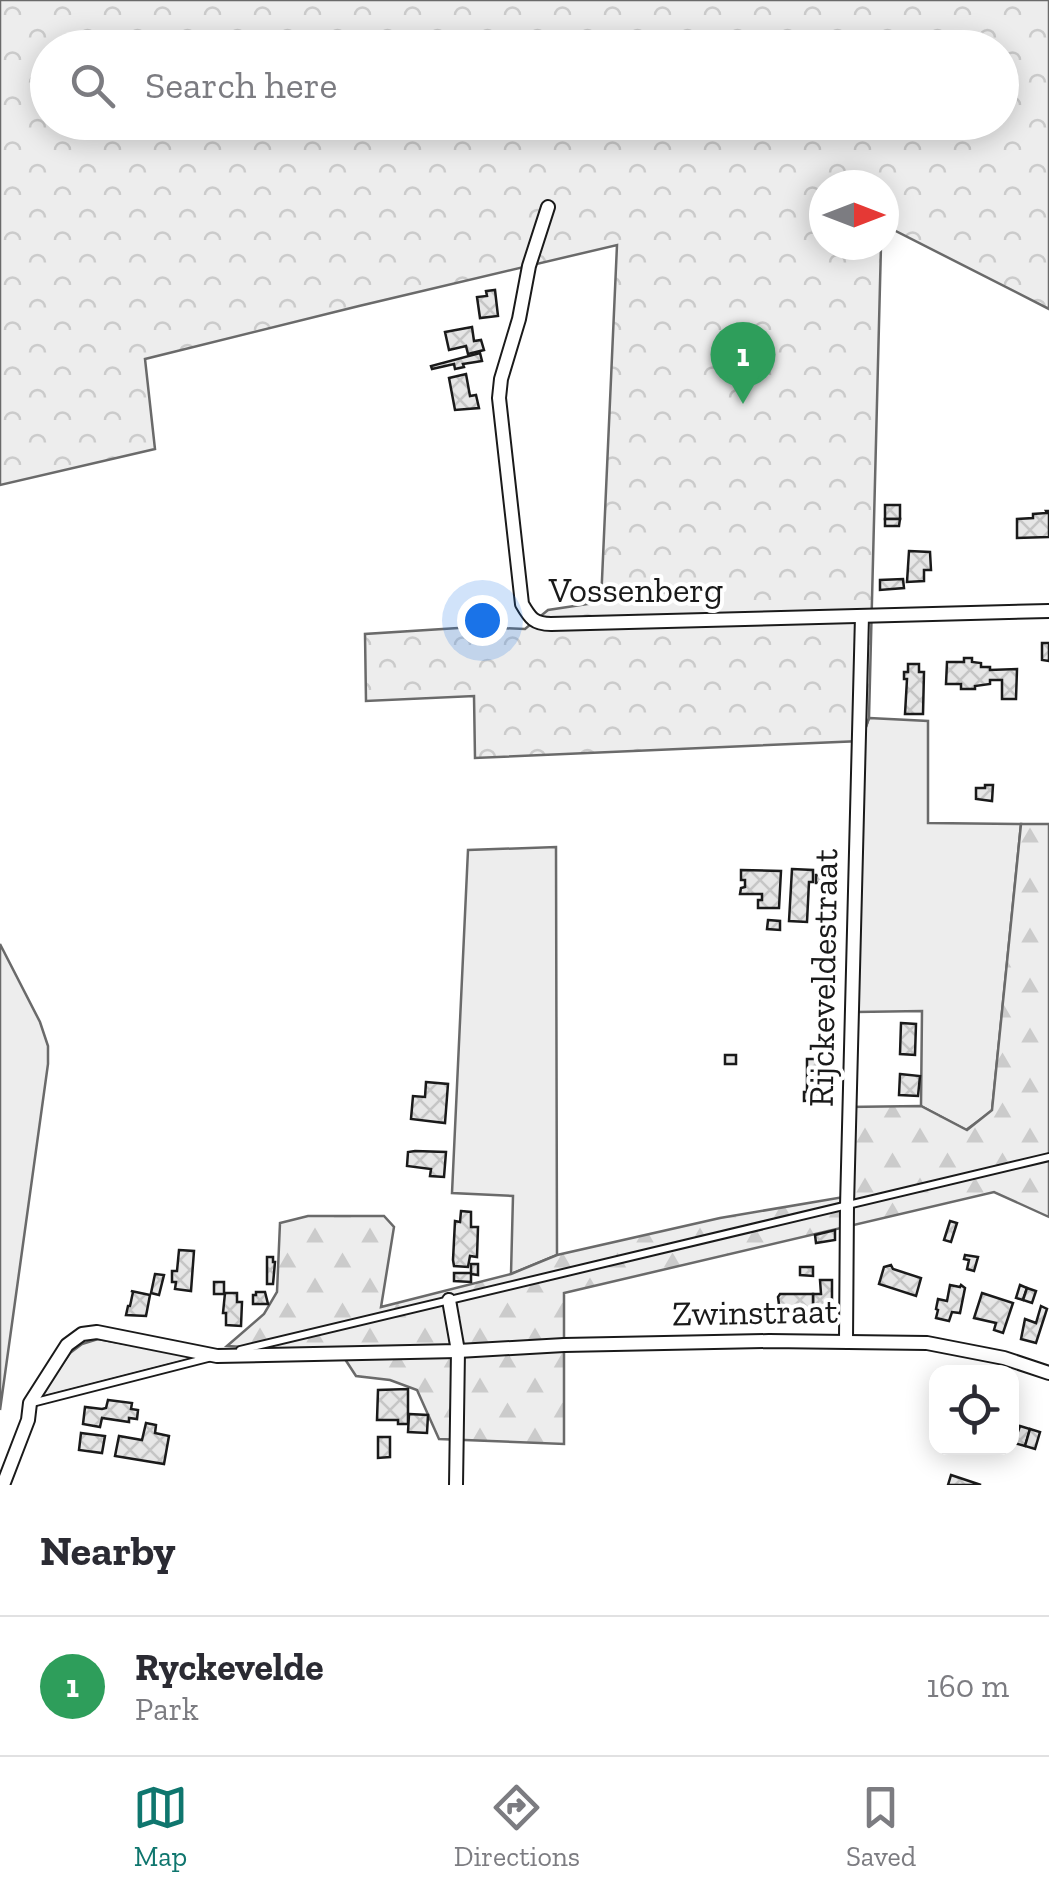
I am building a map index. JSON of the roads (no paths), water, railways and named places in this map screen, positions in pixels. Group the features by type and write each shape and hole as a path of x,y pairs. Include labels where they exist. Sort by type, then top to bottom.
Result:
{"street":[{"name":"Vossenberg","path":"548,207 501,379 500,412 522,604 531,620 551,624 1049,612"},
{"name":"Rijckeveldestraat","path":"846,1341 862,616"},
{"path":"449,1300 458,1351 456,1485"},
{"name":"Zwinstraat","path":"30,1403 67,1345 82,1334 97,1332 217,1356 564,1345 927,1343 1004,1358 1049,1373"},
{"path":"2,1485 28,1420 30,1403"}],"lane":[{"path":"30,1403 1049,1157"}],"place":[{"name":"Ryckevelde","path":"743,404"}]}
